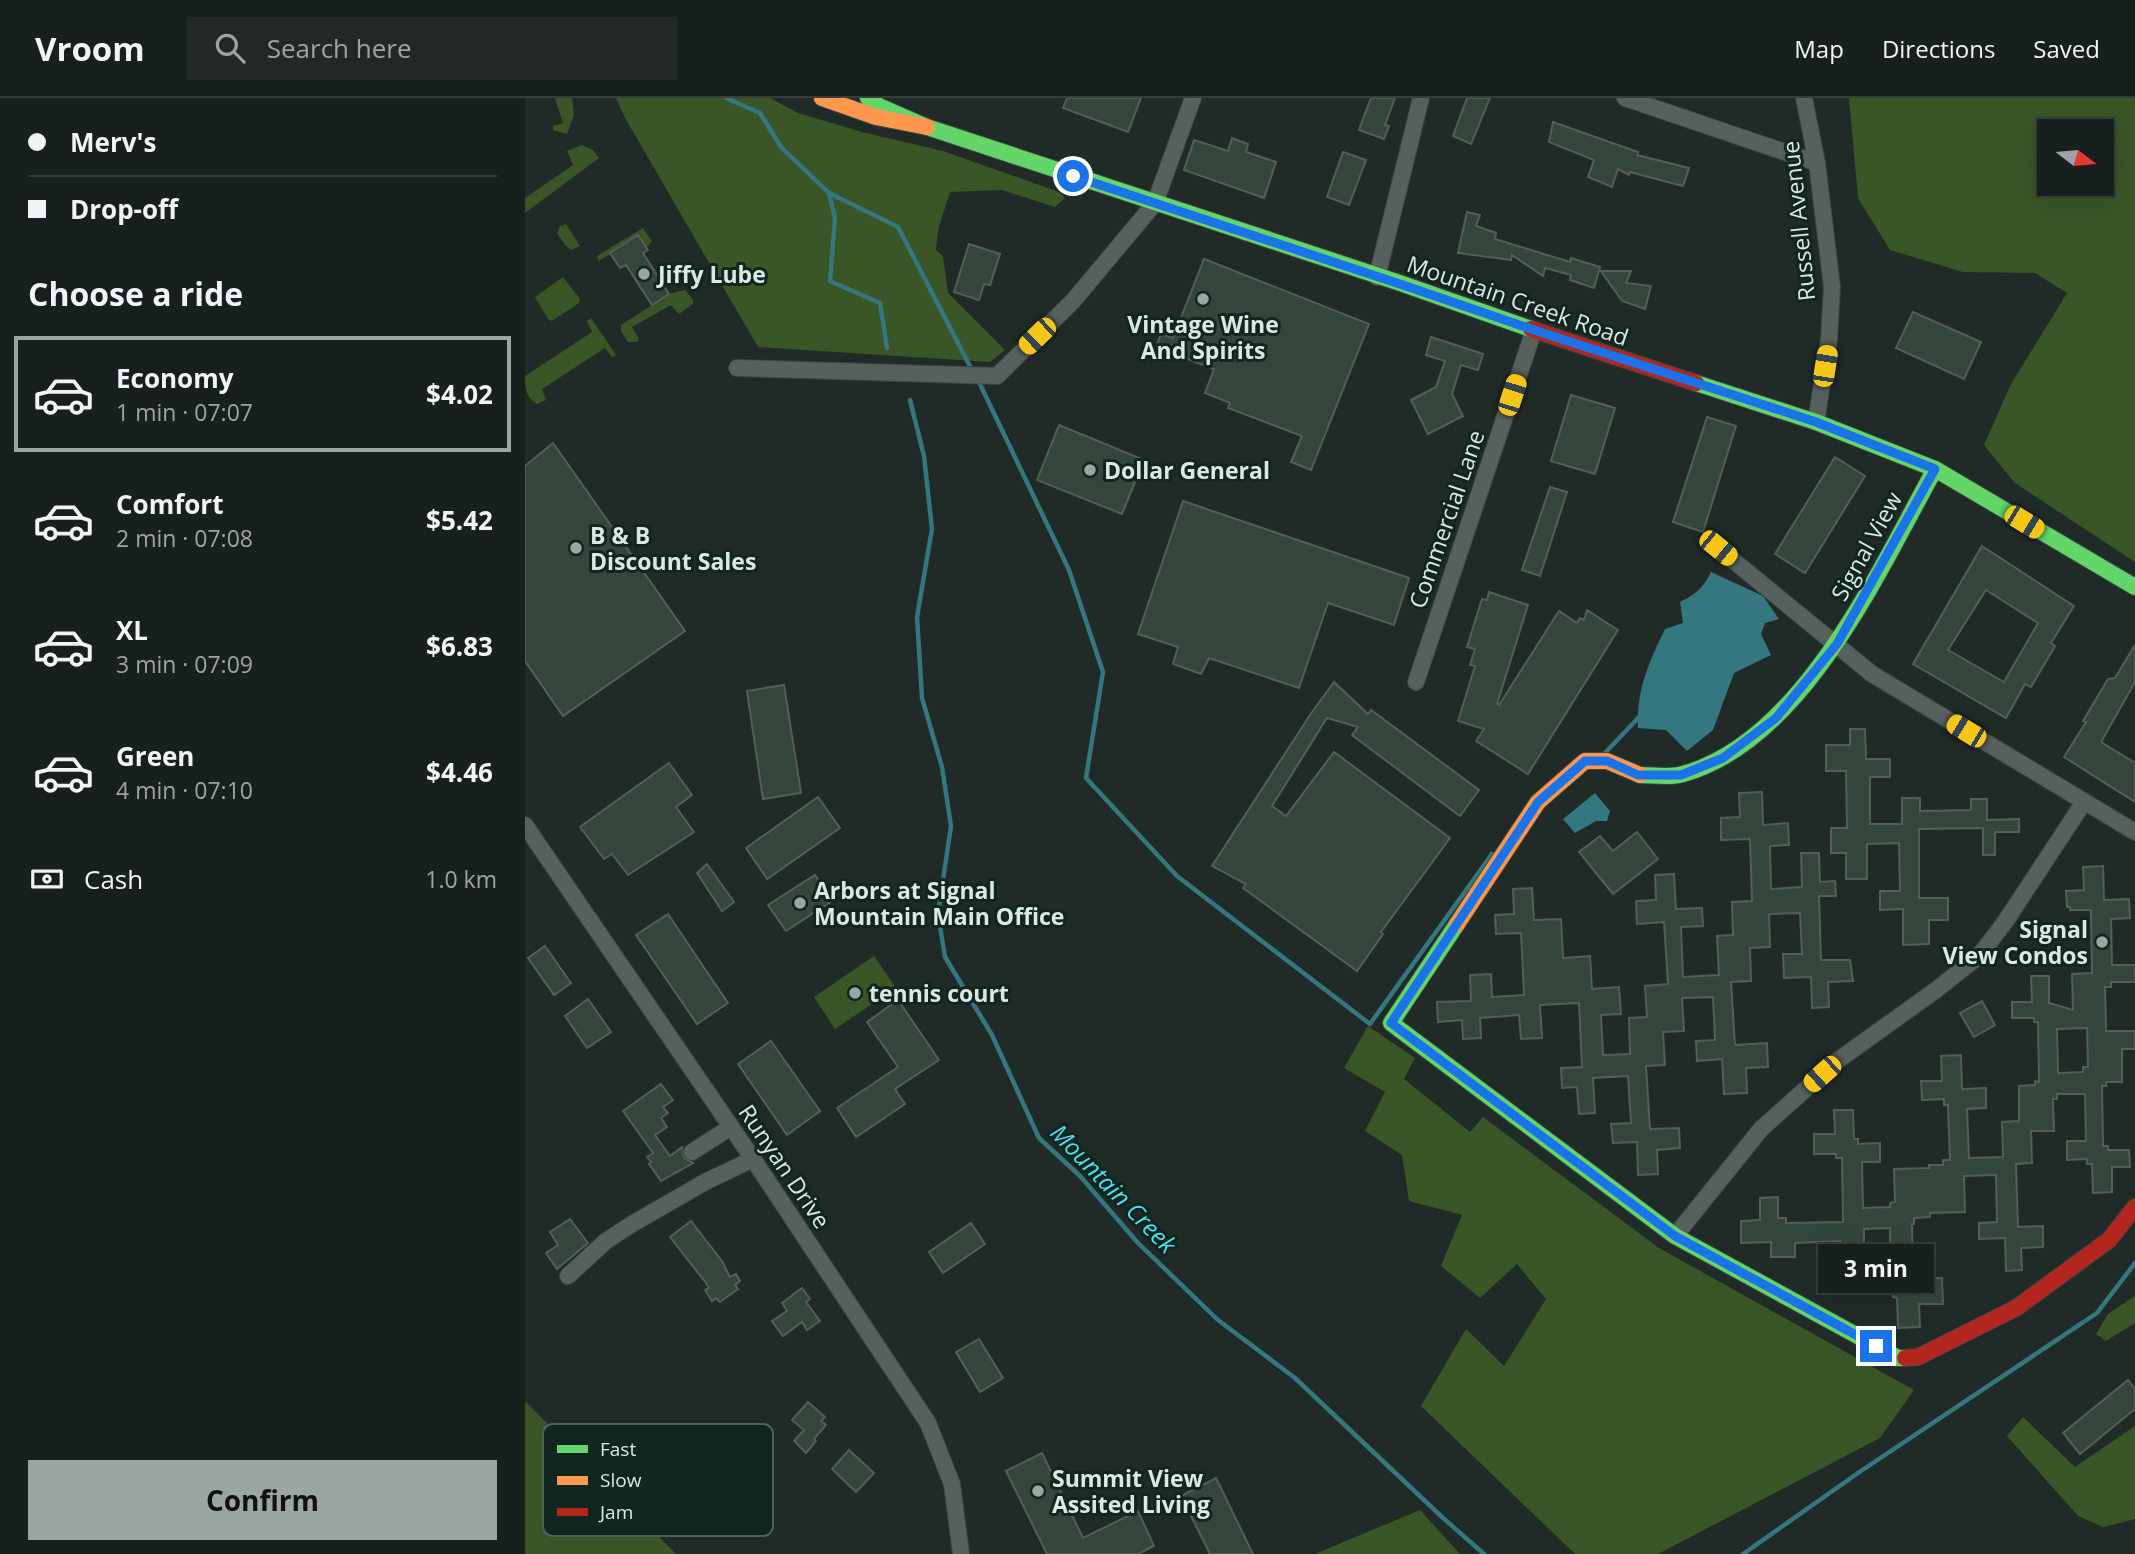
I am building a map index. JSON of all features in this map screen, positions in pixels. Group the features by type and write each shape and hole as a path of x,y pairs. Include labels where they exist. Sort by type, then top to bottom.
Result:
{"street":[{"path":"822,98 876,117 927,127"},
{"name":"Mountain Creek Road","path":"868,98 879,106 927,127 1816,422 1935,469 2135,587"},
{"path":"737,368 997,376 1073,301 1155,203 1193,98"},
{"path":"1377,277 1421,98"},
{"path":"1625,98 1818,163"},
{"name":"Russell Avenue","path":"1804,98 1818,163 1832,287 1829,339 1816,422"},
{"name":"Commercial Lane","path":"1416,682 1534,330"},
{"name":"Signal View","path":"1675,1236 1391,1023 1538,802 1585,761 1607,761 1638,775 1681,775 1723,758 1776,718 1837,644 1935,469"},
{"path":"1718,548 1872,674 2135,832"},
{"path":"2084,802 2005,922 1979,956 1837,1061 1761,1129 1675,1236 1898,1358 1918,1357 2016,1308 2109,1240 2135,1207"},
{"name":"Runyan Drive","path":"525,824 753,1159 927,1423 952,1483 961,1554"},
{"path":"692,1153 731,1127"},
{"path":"568,1276 605,1241 705,1182 753,1159"}],"green space":[{"path":"555,98 572,98 574,115 567,134 553,130 553,126 563,123"},
{"path":"616,98 770,98 798,113 862,132 943,151 1059,192 1065,198 1055,207 1002,190 950,192 938,230 936,250 943,256 948,293 1005,350 990,362 758,347"},
{"path":"1849,98 2135,98 2135,562 2015,483 1984,445 2011,384 2067,293 2035,273 1963,272 1890,250 1858,198"},
{"path":"582,145 593,150 599,158 525,213 525,198 573,165 567,151"},
{"path":"566,224 580,246 571,250 557,233 560,226"},
{"path":"643,228 652,241 646,248 638,235 599,261 597,256"},
{"path":"563,277 580,299 579,303 552,321 548,319 535,297"},
{"path":"685,290 693,304 679,314 671,305 632,327 639,339 637,342 628,342 621,331 621,325 669,294"},
{"path":"591,318 616,355 612,357 605,348 542,389 546,400 537,404 533,402 528,395 525,376 592,332 587,321"},
{"name":"tennis court","path":"874,956 896,988 835,1029 814,997"},
{"path":"1368,1026 1415,1058 1404,1079 1470,1132 1483,1117 1659,1248 1914,1390 1880,1438 1658,1554 1575,1554 1421,1406 1466,1329 1504,1366 1546,1299 1517,1264 1480,1298 1441,1266 1462,1215 1409,1201 1402,1155 1365,1131 1385,1092 1344,1068"},
{"path":"2135,1296 2135,1323 2106,1341 2096,1334 2108,1314"},
{"path":"525,1401 548,1424 543,1424 543,1536 658,1536 676,1554 525,1554"},
{"path":"2023,1417 2075,1467 2135,1426 2135,1519 2103,1527 2078,1516 2007,1436"},
{"path":"1420,1510 1460,1554 1315,1554"}],"water":[{"path":"1711,572 1763,596 1779,619 1765,623 1761,634 1771,655 1734,673 1713,730 1687,751 1666,730 1638,728 1639,702 1649,665 1665,629 1683,623 1680,602 1699,590"},
{"path":"1595,793 1610,811 1607,821 1596,821 1575,833 1563,819"}],"building":[{"path":"1067,98 1141,98 1128,132 1063,108"},
{"path":"1371,98 1395,98 1385,125 1389,126 1384,139 1359,130"},
{"path":"1467,98 1490,98 1471,144 1453,136"},
{"path":"1553,122 1638,152 1637,155 1689,168 1683,186 1630,172 1629,175 1618,169 1612,187 1588,177 1594,160 1549,142"},
{"path":"1232,138 1248,144 1246,152 1276,162 1264,198 1184,170 1194,140 1228,151"},
{"path":"1343,152 1366,160 1349,205 1327,197"},
{"path":"1467,212 1480,215 1476,226 1496,233 1495,239 1570,262 1571,258 1600,267 1594,288 1570,280 1571,275 1545,268 1543,276 1512,255 1511,260 1458,253"},
{"name":"Jiffy Lube","path":"638,235 648,250 643,253 669,294 652,305 626,265 620,268 610,253"},
{"path":"969,244 1000,254 990,285 984,284 979,300 954,292"},
{"path":"1204,259 1369,324 1311,470 1291,462 1302,436 1228,408 1230,403 1205,393 1214,369 1156,347 1161,334 1173,338"},
{"path":"1601,271 1631,271 1626,283 1651,286 1645,309 1622,301"},
{"path":"1913,312 1981,342 1964,379 1896,348"},
{"path":"1431,337 1483,354 1478,370 1461,365 1452,394 1463,416 1428,434 1411,400 1436,387 1445,361 1426,355"},
{"path":"1571,395 1615,408 1595,474 1551,461"},
{"path":"1707,417 1736,426 1703,532 1673,522"},
{"name":"Dollar General","path":"1059,425 1144,460 1122,514 1037,480"},
{"name":"B & B Discount Sales","path":"553,443 685,631 563,716 525,661 525,466"},
{"path":"1835,457 1865,476 1805,573 1775,554"},
{"path":"1550,487 1567,492 1540,576 1522,570"},
{"path":"1183,501 1409,578 1394,625 1328,603 1299,688 1209,658 1201,674 1173,664 1178,647 1138,634"},
{"path":"1982,546 2074,606 2051,643 2055,646 2031,687 2025,684 2006,718 1913,664","holes":["1986,590 2038,623 2004,682 1948,650"]},
{"path":"1489,592 1528,605 1497,704 1499,705 1559,611 1577,623 1580,618 1584,620 1587,610 1618,630 1528,774 1476,741 1484,729 1458,721 1475,666 1470,665 1475,649 1467,647 1482,599 1487,600"},
{"path":"2135,645 2135,682 2101,742 2135,763 2135,802 2064,757 2108,679 2115,678"},
{"path":"1334,682 1368,714 1371,710 1479,790 1460,816 1352,735 1358,727 1327,718 1272,806 1286,816 1334,752 1450,838 1381,932 1383,934 1357,971 1243,888 1246,884 1212,866"},
{"path":"784,685 801,793 763,799 747,691"},
{"path":"1850,729 1865,729 1866,759 1890,759 1890,777 1870,777 1870,824 1902,824 1902,798 1920,798 1920,811 1971,810 1971,799 1987,799 1987,820 2019,819 2019,832 1995,832 1995,855 1983,855 1983,828 1919,829 1919,898 1948,898 1948,920 1929,920 1929,944 1903,945 1903,909 1880,910 1880,891 1900,891 1899,843 1867,844 1867,879 1846,879 1846,853 1831,853 1831,828 1847,828 1846,771 1826,771 1826,745 1850,745"},
{"path":"669,763 692,795 676,807 694,832 628,875 612,854 604,859 580,827"},
{"path":"1762,792 1763,825 1788,823 1789,845 1770,846 1771,889 1802,887 1801,853 1819,853 1820,882 1835,881 1836,896 1819,896 1821,960 1850,960 1853,981 1828,982 1829,1007 1812,1008 1811,977 1784,978 1783,954 1802,954 1800,913 1769,914 1770,947 1750,948 1751,981 1731,982 1735,1045 1767,1043 1768,1067 1746,1068 1747,1093 1724,1094 1722,1059 1697,1061 1696,1041 1715,1040 1713,997 1682,998 1684,1031 1663,1032 1665,1065 1646,1066 1650,1129 1679,1128 1680,1148 1657,1150 1658,1174 1638,1175 1637,1142 1613,1143 1611,1124 1631,1123 1628,1076 1593,1078 1595,1113 1579,1114 1577,1087 1562,1088 1561,1068 1582,1067 1579,1003 1540,1005 1542,1038 1521,1039 1519,1015 1480,1018 1481,1038 1463,1039 1462,1020 1438,1022 1437,1002 1471,1001 1470,975 1491,974 1492,997 1524,995 1521,933 1496,934 1495,915 1514,914 1513,889 1532,888 1534,920 1561,919 1563,958 1590,956 1592,989 1619,987 1621,1014 1601,1015 1603,1055 1630,1054 1629,1018 1647,1017 1645,986 1668,984 1664,922 1637,924 1636,901 1656,900 1655,875 1674,874 1676,909 1702,908 1703,926 1681,927 1683,977 1719,975 1717,936 1733,935 1732,902 1752,901 1750,839 1721,840 1721,818 1740,817 1739,793"},
{"path":"818,797 840,828 767,879 746,848"},
{"path":"1637,832 1658,859 1613,894 1579,852 1600,836 1613,851"},
{"path":"707,864 734,902 722,911 697,873"},
{"path":"2103,866 2104,900 2129,899 2130,918 2111,919 2112,965 2135,965 2135,982 2111,982 2111,987 2105,987 2106,1031 2135,1031 2135,1049 2122,1049 2122,1082 2106,1082 2106,1086 2102,1086 2103,1146 2108,1146 2108,1150 2129,1150 2130,1167 2112,1167 2112,1192 2093,1193 2092,1164 2087,1164 2087,1159 2067,1160 2067,1141 2086,1141 2085,1094 2057,1094 2057,1099 2053,1099 2054,1131 2031,1131 2032,1163 2016,1164 2018,1227 2043,1226 2043,1247 2021,1248 2022,1270 2006,1271 2005,1238 1979,1239 1979,1223 1997,1222 1996,1175 1964,1176 1965,1212 1930,1213 1930,1217 1914,1218 1912,1224 1913,1275 1918,1274 1918,1278 1942,1278 1943,1304 1919,1304 1920,1327 1898,1328 1897,1298 1893,1297 1892,1292 1874,1293 1874,1275 1890,1275 1890,1228 1864,1229 1864,1256 1840,1256 1840,1241 1795,1243 1795,1257 1771,1257 1771,1242 1741,1243 1741,1221 1760,1220 1760,1198 1778,1197 1778,1218 1786,1218 1786,1223 1843,1222 1842,1158 1836,1158 1836,1154 1814,1154 1814,1134 1835,1134 1834,1110 1853,1110 1854,1139 1858,1139 1858,1144 1880,1143 1880,1162 1862,1162 1863,1208 1890,1207 1890,1203 1895,1202 1894,1169 1929,1168 1929,1165 1943,1165 1943,1160 1950,1160 1948,1105 1944,1105 1944,1099 1922,1100 1921,1081 1942,1081 1941,1056 1961,1055 1962,1089 1986,1088 1986,1108 1967,1109 1969,1158 2003,1157 2002,1122 2019,1121 2019,1086 2035,1085 2035,1081 2039,1082 2038,1022 2034,1022 2034,1018 2012,1018 2012,1002 2032,1002 2031,976 2049,976 2049,1003 2073,1010 2072,974 2092,973 2091,910 2070,910 2070,907 2067,907 2066,891 2084,890 2083,867","holes":["2087,1028 2088,1067 2083,1067 2083,1072 2058,1073 2057,1029"]},
{"name":"Arbors at Signal Mountain Main Office","path":"815,875 832,901 786,931 768,905"},
{"path":"668,914 728,1003 697,1024 636,935"},
{"path":"545,946 571,983 554,995 528,958"},
{"path":"588,999 611,1032 587,1048 565,1016"},
{"path":"898,1000 939,1060 895,1089 905,1104 856,1137 837,1108 898,1067 867,1022"},
{"path":"1982,1001 1995,1025 1974,1037 1960,1013"},
{"path":"771,1041 820,1111 787,1135 738,1064"},
{"path":"661,1084 673,1100 663,1107 668,1113 661,1118 667,1127 655,1135 670,1156 682,1147 684,1158 693,1163 661,1181 647,1157 653,1153 623,1111"},
{"path":"570,1219 588,1243 557,1269 546,1253 558,1245 550,1232"},
{"path":"691,1221 722,1261 730,1277 736,1274 740,1281 735,1285 738,1289 720,1302 716,1298 712,1301 705,1290 709,1288 706,1283 670,1237"},
{"path":"971,1223 985,1244 943,1273 929,1252"},
{"path":"802,1288 810,1299 806,1302 820,1321 807,1330 802,1322 783,1336 772,1321 787,1311 782,1303"},
{"path":"979,1339 1003,1378 980,1392 956,1352"},
{"path":"2128,1380 2135,1389 2135,1409 2080,1454 2063,1433"},
{"path":"808,1402 825,1417 821,1421 826,1425 806,1453 794,1441 804,1430 792,1420"},
{"path":"849,1450 874,1473 856,1492 832,1469"},
{"name":"Summit View Assited Living","path":"1042,1453 1083,1538 1138,1511 1154,1546 1138,1554 1047,1554 1006,1471"},
{"name":"Summit View Assited Living","path":"1216,1478 1253,1554 1210,1554 1181,1496"}],"waterway":[{"path":"726,98 760,113 781,147 829,193 898,227 973,372"},
{"path":"829,193 835,218 830,281 880,303 887,348"},
{"path":"978,380 1069,570 1103,672 1086,778 1177,876 1370,1024 1492,854"},
{"name":"Mountain Creek","path":"910,400 924,456 932,529 917,617 922,698 942,767 951,826 938,914 945,957 992,1035 1039,1138 1080,1176 1138,1243 1218,1320 1295,1378 1484,1554"},
{"path":"1605,753 1640,716"},
{"path":"1743,1554 1858,1473 2097,1313 2135,1263"}],"traffic: fast":[{"path":"868,98 879,106 927,127 1531,329"},
{"path":"1696,383 1816,422 1935,469 2135,587"},
{"path":"1640,775 1683,774 1726,756 1765,727 1801,690 1862,601 1935,469"},
{"path":"1457,924 1391,1023 1675,1236 1898,1358 1905,1358"}],"traffic: slow":[{"path":"822,98 876,117 927,127"},
{"path":"1457,924 1538,802 1585,761 1607,761 1640,775"}],"traffic: jam":[{"path":"1531,329 1696,383"},
{"path":"1905,1358 1918,1357 2016,1308 2109,1240 2135,1207"}],"place":[{"name":"Jiffy Lube","path":"644,274"},
{"name":"Vintage Wine And Spirits","path":"1203,299"},
{"name":"Dollar General","path":"1090,470"},
{"name":"B & B Discount Sales","path":"576,548"},
{"name":"Arbors at Signal Mountain Main Office","path":"800,903"},
{"name":"Signal View Condos","path":"2102,942"},
{"name":"tennis court","path":"855,993"},
{"name":"Summit View Assited Living","path":"1038,1491"}],"route":[{"path":"1073,176 1816,422 1935,469 1837,644 1776,718 1723,758 1681,775 1638,775 1607,761 1585,761 1538,802 1391,1023 1675,1236 1876,1346"}]}
